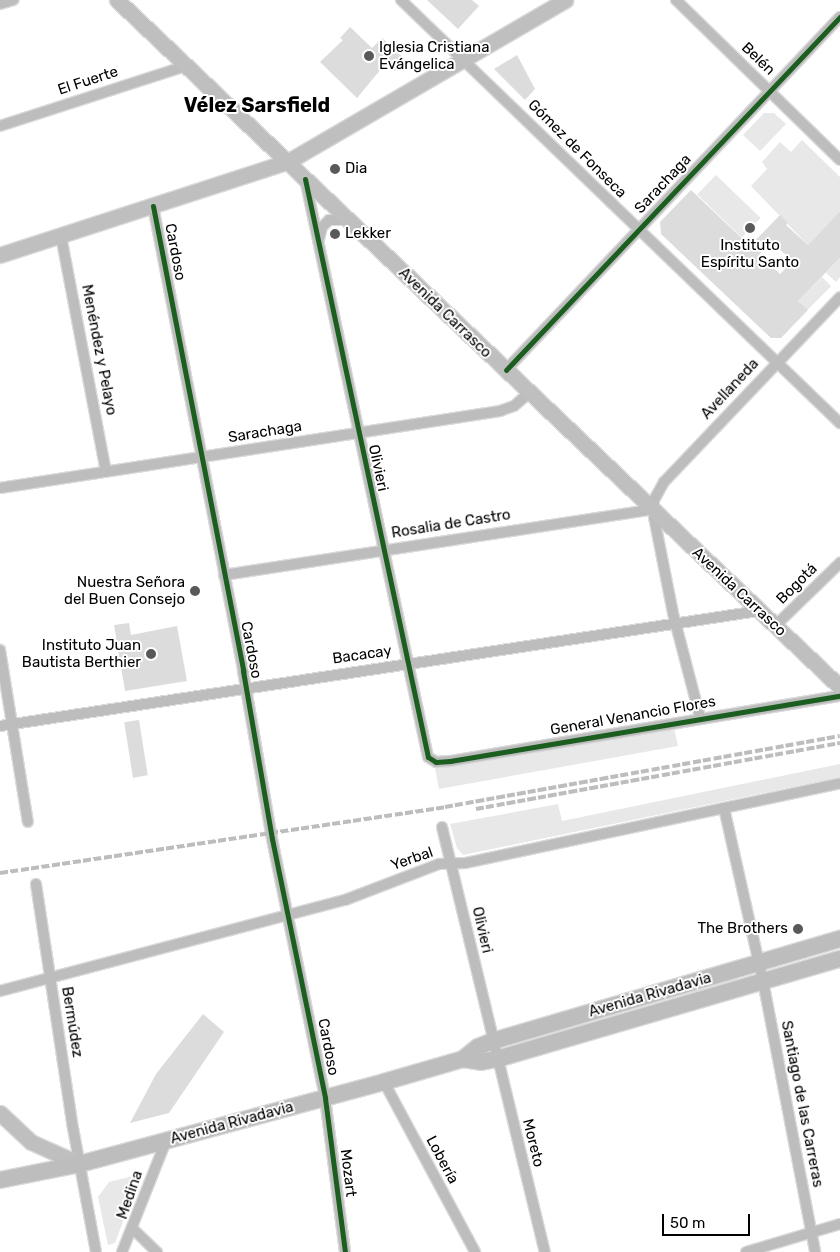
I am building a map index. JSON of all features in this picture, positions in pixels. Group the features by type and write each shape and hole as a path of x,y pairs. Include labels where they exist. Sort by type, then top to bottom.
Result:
{"main road":[{"name":"Avenida Carrasco","path":"117,0 529,393 840,686"},
{"path":"0,256 287,162 564,0"},
{"name":"Avenida Rivadavia","path":"0,1180 80,1164 384,1082 463,1059 493,1041 840,939"},
{"name":"Avenida Rivadavia","path":"463,1059 481,1062 497,1058 840,959"},
{"path":"0,1113 30,1142 80,1164"}],"street":[{"path":"0,4 13,0"},
{"name":"Gómez de Fonseca","path":"401,0 464,59 637,230 840,423"},
{"name":"Belén","path":"676,0 840,160"},
{"name":"Sarachaga","path":"506,370 840,17"},
{"name":"El Fuerte","path":"0,126 186,66"},
{"name":"Olivieri","path":"305,179 406,664 426,754 432,760"},
{"name":"Cardoso","path":"154,206 288,914 325,1098"},
{"path":"319,242 325,223 334,218 348,220"},
{"name":"Menéndez y Pelayo","path":"61,236 106,471"},
{"name":"Avellaneda","path":"653,509 654,500 664,482 840,297"},
{"name":"Sarachaga","path":"0,488 500,411 514,406 529,393"},
{"path":"653,509 676,624 700,717"},
{"name":"Rosalia de Castro","path":"224,575 653,509"},
{"name":"Bogotá","path":"775,626 840,563"},
{"name":"Bacacay","path":"0,726 246,687 759,611"},
{"path":"0,650 28,822"},
{"name":"General Venancio Flores","path":"432,760 450,761 700,717 840,696"},
{"name":"Yerbal","path":"0,991 345,900 439,864 724,808 840,783"},
{"name":"Santiago de las Carreras","path":"724,808 763,981 815,1252"},
{"name":"Olivieri","path":"442,827 493,1041"},
{"name":"Bermúdez","path":"36,884 80,1164 96,1252"},
{"name":"Moreto","path":"493,1041 545,1252"},
{"name":"Lobería","path":"384,1082 475,1252"},
{"name":"Mozart","path":"325,1098 346,1252"},
{"name":"Medina","path":"157,1252 132,1228 166,1141"},
{"path":"746,1252 840,1224"},
{"path":"122,1252 132,1228"}],"shaded area":[{"path":"764,113 774,113 786,124 760,151 743,135"},
{"path":"802,140 840,177 840,211 808,245 751,186 767,169 762,162 780,142 791,152"},
{"path":"716,175 761,218 742,237 697,194"},
{"path":"840,258 840,277 836,282 826,273"},
{"path":"822,277 831,286 807,310 798,301"},
{"path":"674,728 678,746 439,789 435,768"},
{"path":"840,764 840,777 463,855 457,848 450,824 558,804 562,821"},
{"path":"737,977 738,980 519,1051 518,1048"},
{"path":"137,1175 139,1178 115,1243 108,1245 98,1197 109,1182"}],"building":[{"path":"427,0 472,0 479,6 458,29"},
{"path":"350,27 372,48 382,38 409,63 395,71 386,63 357,98 320,62 343,40 340,38"},
{"path":"517,55 535,89 525,100 494,69"},
{"path":"691,190 750,246 780,215 788,223 786,225 808,245 840,211 840,258 798,301 808,310 781,338 771,338 661,234 660,222","holes":["771,242 793,261 780,274 759,255"]},
{"name":"Instituto Juan Bautista Berthier","path":"129,623 131,635 177,626 187,681 125,691 114,625"},
{"path":"139,720 148,775 133,778 124,722"},
{"path":"203,1014 224,1032 169,1113 130,1123 156,1074"}],"railway":[{"path":"0,873 445,807 840,736"},
{"path":"476,809 840,743"}],"cycle path":[{"path":"506,370 840,17"},
{"path":"305,179 428,757 436,762 450,761 840,696"},
{"path":"153,206 243,671 272,839 325,1098 345,1252"}],"place":[{"name":"Iglesia Cristiana Evángelica","path":"369,56"},
{"name":"Dia","path":"335,169"},
{"name":"Instituto Espíritu Santo","path":"750,228"},
{"name":"Lekker","path":"335,234"},
{"name":"Nuestra Señora del Buen Consejo","path":"195,591"},
{"name":"Instituto Juan Bautista Berthier","path":"151,654"},
{"name":"The Brothers","path":"798,929"}],"district":[{"name":"Vélez Sarsfield","path":"257,105"}]}
